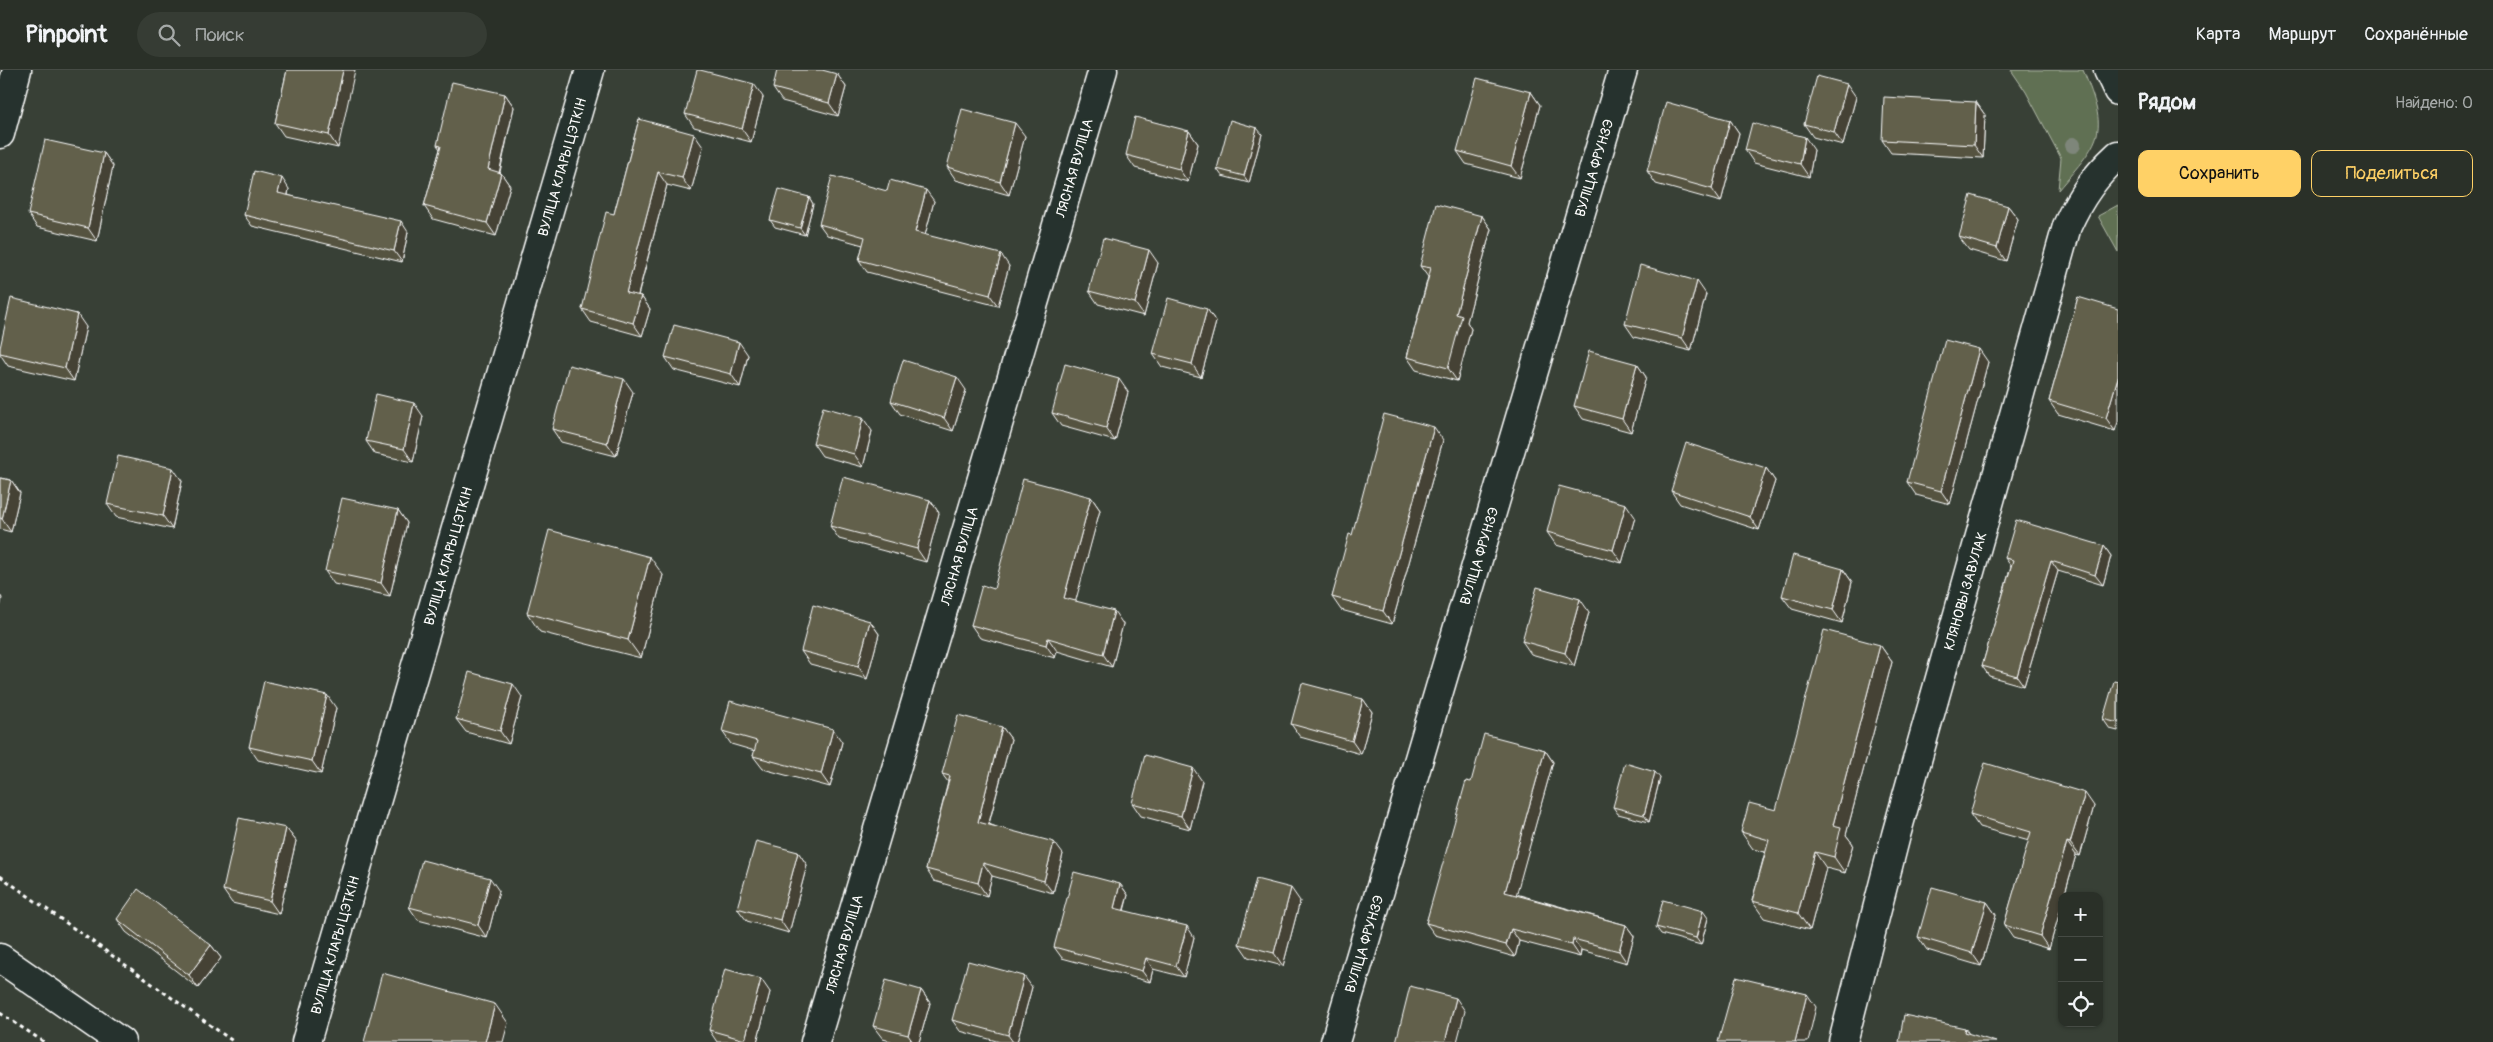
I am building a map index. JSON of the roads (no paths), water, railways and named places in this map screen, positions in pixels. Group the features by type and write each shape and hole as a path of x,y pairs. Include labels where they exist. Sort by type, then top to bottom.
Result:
{"street":[{"path":"0,134 17,70"},
{"name":"ВУЛІЦА КЛАРЫ ЦЭТКІН","path":"306,1042 590,70"},
{"name":"ЛЯСНАЯ ВУЛІЦА","path":"815,1042 1103,70"},
{"name":"ВУЛІЦА ФРУНЗЭ","path":"1335,1042 1624,70"},
{"path":"2108,70 2118,91"},
{"name":"КЛЯНОВЫ ЗАВУЛАК","path":"1843,1042 1896,835 2067,226 2084,192 2097,174 2118,155"},
{"path":"0,958 121,1042"}]}
